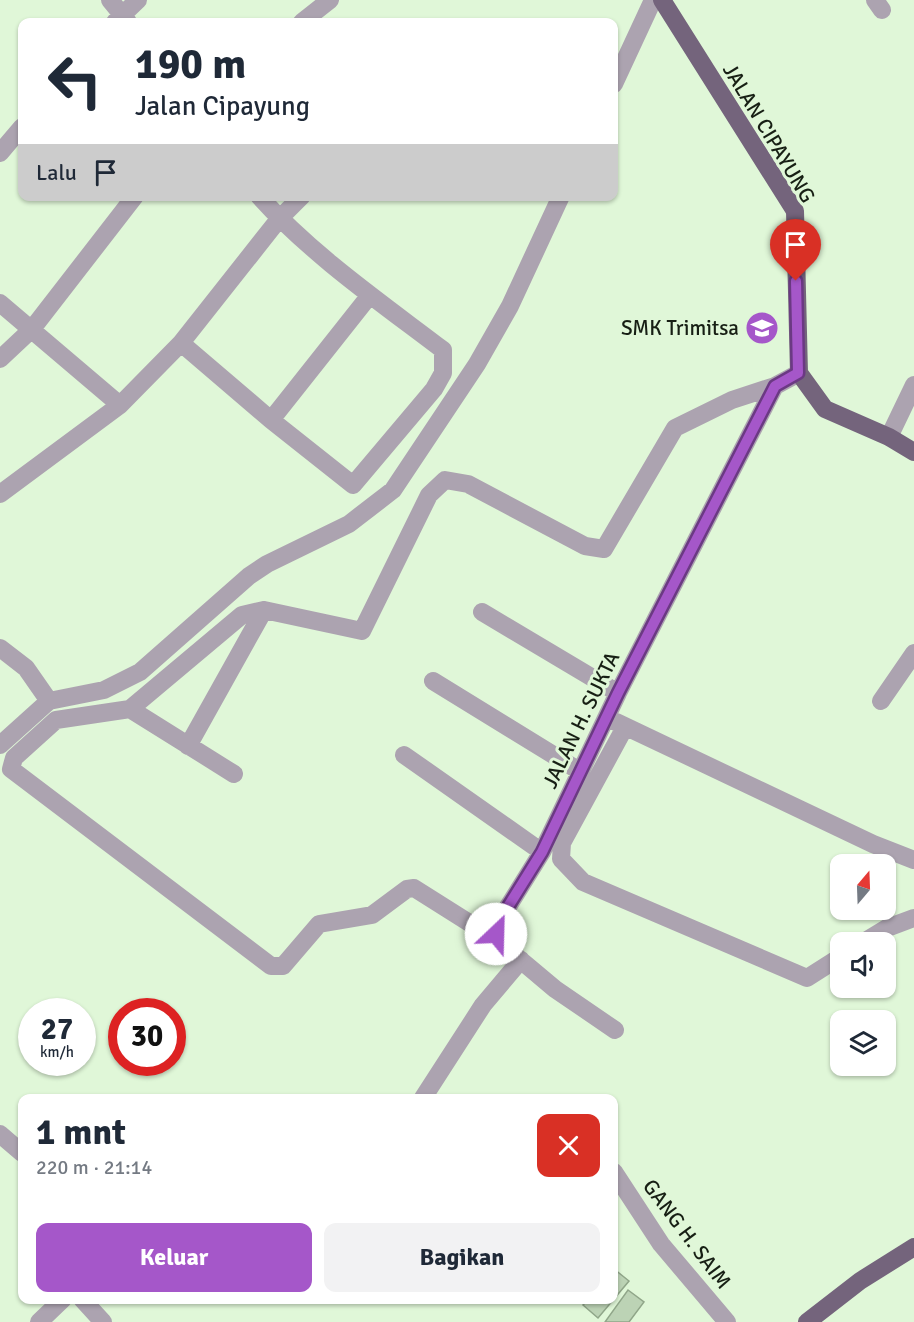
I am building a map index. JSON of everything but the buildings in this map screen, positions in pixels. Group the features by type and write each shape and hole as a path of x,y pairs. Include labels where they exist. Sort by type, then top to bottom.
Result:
{"main road":[{"name":"JALAN CIPAYUNG","path":"662,0 795,212 798,373"},
{"path":"798,373 825,409 889,437 914,452"},
{"path":"807,1322 860,1281 914,1247"}],"street":[{"path":"110,0 121,18"},
{"path":"124,18 138,0"},
{"path":"307,18 330,0"},
{"path":"618,75 653,0"},
{"path":"0,153 18,132"},
{"path":"0,359 32,329 131,201"},
{"path":"181,343 271,420 353,485 434,389 443,373 442,350 370,295 279,219 263,201"},
{"path":"0,494 120,405 181,343 279,219 297,201"},
{"path":"0,745 49,701 104,690 140,672 249,576 267,564 349,524 393,490 477,364 510,306 559,201"},
{"path":"271,420 370,295"},
{"path":"0,303 120,405"},
{"path":"615,1030 555,989 498,941 414,888 407,889 372,915 319,924 283,966 271,966 11,769 14,758 56,720 130,709 242,615 264,610 362,631 429,495 445,480 468,484 585,546 604,549 675,428 732,400 775,386 798,373"},
{"path":"889,437 914,385"},
{"name":"JALAN H. SUKTA","path":"498,941 496,934 501,918 542,852 618,693 775,386"},
{"path":"188,746 264,610"},
{"path":"482,612 618,693"},
{"path":"0,648 26,668 49,701"},
{"path":"881,701 914,653"},
{"path":"432,681 581,772"},
{"path":"130,709 234,774"},
{"path":"607,718 873,844 914,860"},
{"path":"625,727 562,843 561,859 583,882 807,978 830,963"},
{"path":"404,755 542,852"},
{"path":"880,932 914,918"},
{"path":"426,1094 483,1005 521,960"},
{"path":"0,1134 18,1150"},
{"name":"GANG H. SAIM","path":"618,1178 661,1244 727,1322"},
{"path":"39,1322 58,1304"},
{"path":"87,1304 103,1322"}],"place":[{"name":"SMK Trimitsa","path":"762,328"}],"route":[{"path":"496,934 501,918 542,852 618,693 775,386 798,373 796,281"}]}
